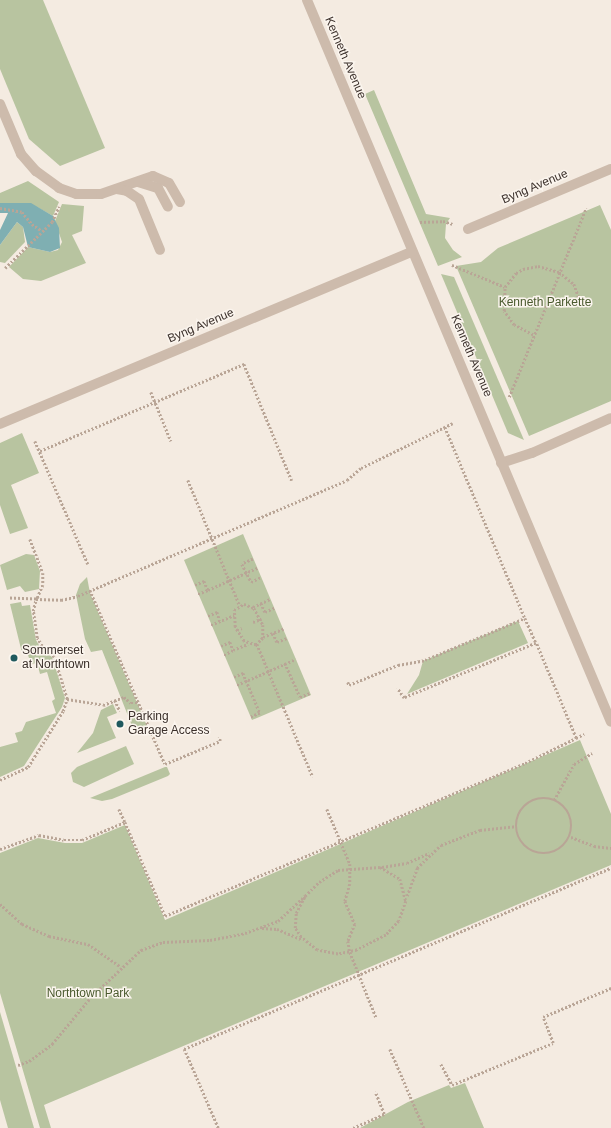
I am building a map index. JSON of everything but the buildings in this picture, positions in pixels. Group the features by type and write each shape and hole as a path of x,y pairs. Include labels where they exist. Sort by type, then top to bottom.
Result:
{"street":[{"name":"Kenneth Avenue","path":"307,0 611,722"},
{"path":"0,104 21,154 36,171 53,184 79,195 117,189 153,176 163,178 172,186 180,202"},
{"name":"Byng Avenue","path":"468,229 611,168"},
{"path":"136,182 148,183 158,188 168,208"},
{"path":"117,189 127,191 139,199 160,250"},
{"name":"Byng Avenue","path":"0,424 412,252"},
{"path":"502,463 532,453 611,418"}],"path":[{"path":"0,208 22,212 32,224 42,231"},
{"path":"509,397 586,208"},
{"path":"5,268 54,218"},
{"path":"418,222 443,221 468,229"},
{"path":"452,265 505,287"},
{"path":"533,336 519,329 507,316 503,305 505,287 516,273 528,267 538,266 559,272 574,284 579,298"},
{"path":"40,451 244,364 292,481"},
{"path":"150,392 171,441"},
{"path":"9,598 61,600 90,590 347,480 361,468 453,423"},
{"path":"445,427 576,738"},
{"path":"35,441 88,564"},
{"path":"188,480 240,606"},
{"path":"0,780 28,767 63,711 68,698 54,657 42,646 37,638 32,611 42,588 44,578 30,539"},
{"path":"254,559 242,564 251,582 261,577"},
{"path":"198,594 257,568"},
{"path":"195,585 204,581 208,590"},
{"path":"90,590 165,764 220,741 218,737"},
{"path":"248,644 237,630 234,610 240,606 253,607 270,600"},
{"path":"261,603 265,612 274,608"},
{"path":"253,607 261,618 263,638"},
{"path":"208,616 217,612 220,621"},
{"path":"211,624 234,615"},
{"path":"253,622 261,618"},
{"path":"348,682 349,685 398,665 425,660 525,618"},
{"path":"237,630 242,628"},
{"path":"224,655 248,644 257,644 263,638 283,629"},
{"path":"273,633 277,642 287,638"},
{"path":"221,646 230,642 233,650"},
{"path":"397,688 404,698 536,643"},
{"path":"257,644 313,777"},
{"path":"237,685 268,670 296,659"},
{"path":"285,663 300,697 310,693"},
{"path":"234,677 243,673 260,713 251,717"},
{"path":"68,698 102,705 124,697 131,702 138,702"},
{"path":"115,700 120,711"},
{"path":"119,809 165,916 286,867 340,840 525,763 584,734"},
{"path":"554,800 574,764 592,753"},
{"path":"535,800 554,800 562,804 572,819 571,837 558,851 540,854 524,845 518,838 516,826 521,811 527,804 535,800"},
{"path":"327,809 350,868 350,884 344,901 355,924 348,941 350,952 376,1017"},
{"path":"0,849 39,835 64,840 82,840 125,822"},
{"path":"256,930 281,919 332,872 350,868 380,867 407,863 469,833 498,826 516,826"},
{"path":"571,837 594,846 611,848"},
{"path":"18,1065 33,1059 52,1044 121,967 141,950 157,944 210,940 256,930 275,928 324,952 350,952 370,945 386,935 399,921 417,868 432,850"},
{"path":"380,867 400,879 406,901"},
{"path":"218,1128 184,1049 611,868"},
{"path":"305,896 297,909 295,920 297,932 306,942"},
{"path":"0,904 22,924 49,936 88,944 121,967"},
{"path":"441,1064 452,1085 553,1043 543,1017 611,988"},
{"path":"390,1049 424,1128"},
{"path":"353,1128 384,1114 375,1092"}],"green space":[{"path":"0,0 43,0 105,148 60,166 29,139 0,69"},
{"path":"374,90 426,214 450,218 446,224 445,238 453,250 462,257 438,266 365,94"},
{"path":"28,181 59,202 53,216 37,207 0,203 0,193"},
{"path":"62,204 84,206 82,231 72,235 86,263 41,281 23,279 9,267 28,247 50,252 58,250 62,242 55,221"},
{"name":"Kenneth Parkette","path":"600,205 611,230 611,401 529,436 456,266 481,262 498,248"},
{"path":"17,222 23,227 25,242 5,263 0,262 0,245"},
{"path":"441,274 454,277 524,440 508,433"},
{"path":"22,433 39,473 11,485 28,528 10,534 0,505 0,443"},
{"path":"243,534 311,695 252,720 184,560"},
{"path":"26,554 34,555 40,571 39,589 25,592 20,586 7,590 0,565"},
{"path":"87,577 90,593 147,726 134,731 102,650 91,652 85,639 76,595 80,584"},
{"path":"21,602 22,606 30,605 36,640 40,647 52,657 65,698 62,707 24,766 0,777 0,747 18,742 15,733 22,731 26,722 56,713 52,701 55,699 47,672 40,674 37,663 31,664 27,652 22,653 10,604"},
{"path":"518,621 528,643 407,694 419,675 423,661"},
{"path":"113,704 117,713 107,717 116,738 77,753 93,733 101,710"},
{"name":"Northtown Park","path":"580,740 611,814 611,865 44,1105 51,1128 40,1128 0,993 0,853 38,838 65,843 82,843 125,825 165,920"},
{"path":"126,746 134,764 84,787 73,782 71,773 77,767"},
{"path":"167,767 170,774 168,776 112,799 102,801 90,798"},
{"path":"0,1012 34,1128 8,1128 0,1100"},
{"path":"465,1083 484,1128 360,1128 408,1102 449,1085 451,1088"}],"water":[{"path":"0,203 31,203 53,216 59,228 60,248 50,252 28,247 23,227 17,222 0,245 0,230 8,213 0,213"}],"place":[{"name":"Sommerset at Northtown","path":"14,658"},
{"name":"Parking Garage Access","path":"120,724"}]}
